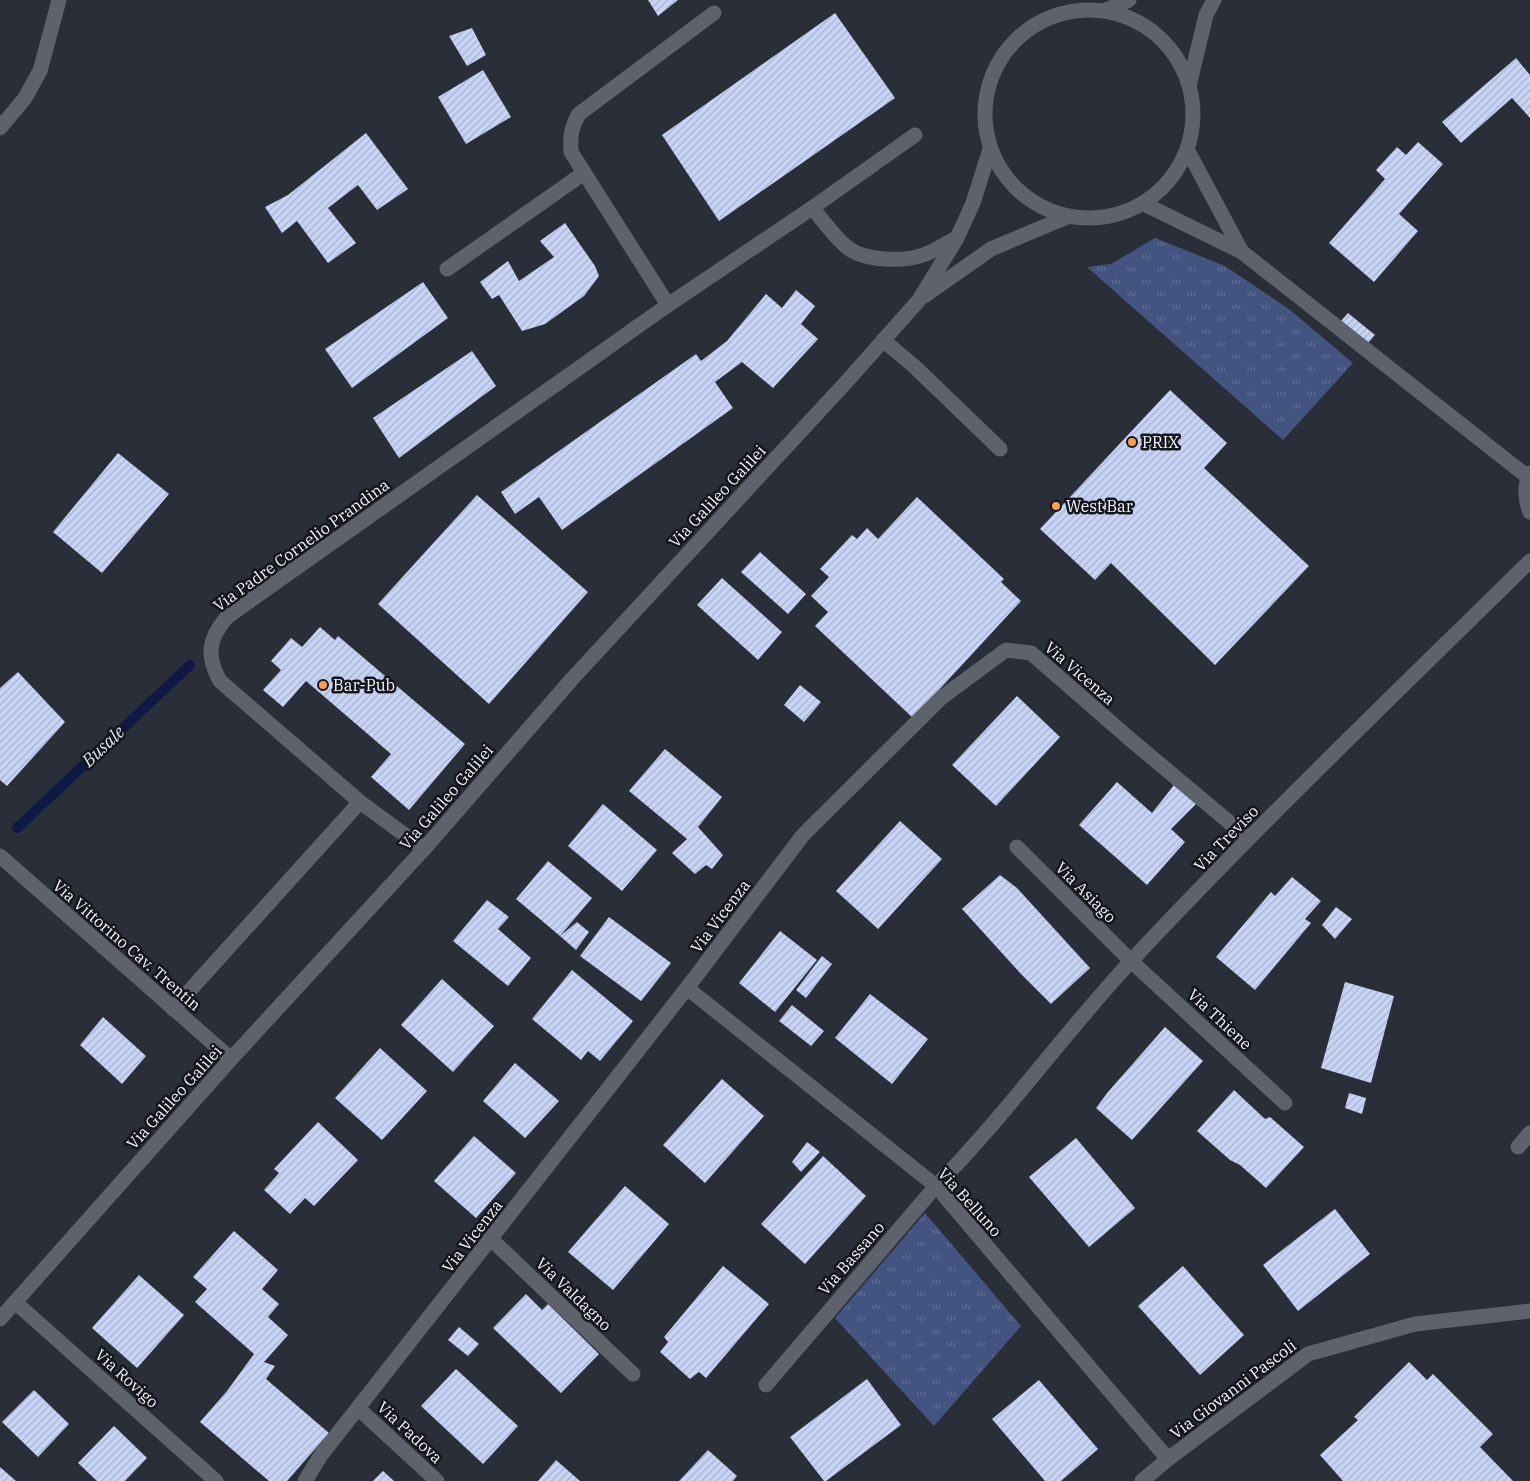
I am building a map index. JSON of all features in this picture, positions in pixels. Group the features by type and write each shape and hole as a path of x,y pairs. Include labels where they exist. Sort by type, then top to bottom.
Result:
{"street":[{"path":"0,128 25,98 40,71 59,0"},
{"path":"1106,10 1129,0"},
{"path":"1190,82 1206,15 1214,0"},
{"path":"1070,10 1106,10 1134,18 1158,34 1178,56 1190,82 1194,117 1188,151 1170,181 1144,204 1119,214 1093,219 1067,217 1034,204 1007,180 990,149 984,114 990,78 1008,46 1036,23 1070,10"},
{"path":"668,305 571,152 570,136 573,124 579,114 714,12"},
{"name":"Via Padre Cornelio Prandina","path":"424,849 360,802 220,681 210,658 213,636 219,626 227,617 668,305 812,208 915,135"},
{"name":"Via Galileo Galilei","path":"0,1319 231,1059 424,849 572,679 843,386 919,300 957,238 973,203 990,149"},
{"path":"1188,151 1242,252"},
{"path":"448,269 584,174"},
{"path":"1144,204 1242,252 1529,475 1526,491 1527,505 1530,512"},
{"path":"812,208 836,237 850,250 873,258 893,260 923,255 957,238"},
{"name":"Via Galileo Galilei","path":"919,300 991,249 1067,217"},
{"path":"883,340 915,367 1000,449"},
{"name":"Via Treviso","path":"965,1157 1131,961 1248,838 1530,562"},
{"name":"Via Vicenza","path":"305,1481 321,1455 687,988 803,835 941,698 1006,650 1031,652 1131,740 1248,838"},
{"path":"173,1009 360,802"},
{"name":"Via Asiago","path":"1017,847 1131,961"},
{"name":"Via Vittorino Cav. Trentin","path":"0,856 231,1059"},
{"name":"Via Thiene","path":"1131,961 1285,1103"},
{"name":"Via Belluno","path":"687,988 936,1186 1096,1376 1168,1458"},
{"path":"1518,1146 1530,1133"},
{"name":"Via Bassano","path":"766,1385 936,1186 965,1157"},
{"name":"Via Valdagno","path":"491,1238 634,1374"},
{"name":"Via Rovigo","path":"15,1302 216,1481"},
{"name":"Via Giovanni Pascoli","path":"1142,1481 1168,1458 1308,1354 1415,1324 1530,1311"},
{"name":"Via Padova","path":"359,1408 436,1481"}],"green space":[{"path":"1155,238 1225,266 1290,310 1353,363 1283,440 1087,267 1111,264"},
{"path":"925,1213 1021,1326 934,1426 835,1318"}],"building":[{"path":"648,0 678,0 658,16"},
{"path":"835,13 895,98 719,221 662,135"},
{"path":"472,28 486,55 467,66 449,36"},
{"path":"1516,58 1530,75 1530,118 1512,98 1461,143 1442,122"},
{"path":"483,70 511,117 466,144 438,97"},
{"path":"366,133 408,189 377,210 358,185 328,208 356,243 328,263 297,221 282,233 265,207 288,195"},
{"path":"1418,142 1443,164 1399,214 1418,231 1374,282 1329,243 1385,179 1376,170 1397,147 1406,155"},
{"path":"565,223 595,266 599,276 584,296 545,324 522,331 499,295 492,299 480,282 508,261 519,281 554,257 540,241"},
{"path":"423,282 448,318 352,388 325,349"},
{"path":"796,290 815,306 801,324 818,339 773,388 742,362 715,382 733,408 562,530 539,497 515,514 501,492 696,354 701,361 727,341 766,294 782,308"},
{"path":"1348,313 1375,335 1368,343 1341,321"},
{"path":"472,351 496,386 399,458 373,418"},
{"path":"1170,390 1227,443 1204,468 1309,566 1215,665 1111,563 1095,580 1040,529"},
{"path":"118,453 169,494 102,573 53,532"},
{"path":"477,495 588,592 489,704 378,604"},
{"path":"917,497 1004,579 1001,582 1021,601 913,718 815,626 828,612 811,596 829,577 820,569 852,535 857,539 867,528 878,539"},
{"path":"760,552 806,594 788,614 741,572"},
{"path":"722,578 782,632 758,660 697,605"},
{"path":"320,627 335,640 338,636 465,744 409,810 371,777 391,754 306,681 283,707 263,690 281,670 271,661 291,638 302,647"},
{"path":"18,672 65,722 7,786 0,780 0,688"},
{"path":"800,685 821,702 804,722 784,705"},
{"path":"1017,696 1060,737 996,806 952,765"},
{"path":"665,749 722,797 698,827 723,855 712,869 706,865 695,874 672,853 687,839 629,791"},
{"path":"1117,782 1152,813 1174,785 1196,804 1171,829 1185,842 1147,885 1079,825"},
{"path":"603,804 657,850 622,891 568,846"},
{"path":"900,821 942,859 878,929 836,891"},
{"path":"548,861 592,898 560,936 516,899"},
{"path":"1000,875 1017,888 1090,968 1051,1004 962,909"},
{"path":"1292,877 1321,901 1305,919 1311,923 1255,990 1216,957 1271,892 1275,896"},
{"path":"487,900 509,917 498,929 531,958 508,986 453,941"},
{"path":"1336,907 1352,919 1335,939 1322,925"},
{"path":"609,917 671,963 641,1001 580,956"},
{"path":"577,922 589,932 576,950 560,936"},
{"path":"780,931 817,960 775,1012 739,983"},
{"path":"822,956 832,964 806,998 796,990"},
{"path":"572,970 633,1021 600,1061 588,1051 581,1060 532,1019"},
{"path":"442,979 494,1026 453,1072 401,1025"},
{"path":"1345,982 1394,996 1371,1083 1321,1068"},
{"path":"870,994 928,1039 892,1084 835,1038"},
{"path":"792,1005 824,1031 811,1046 779,1021"},
{"path":"103,1017 146,1056 122,1084 80,1045"},
{"path":"1165,1027 1203,1061 1132,1140 1096,1108"},
{"path":"380,1048 427,1091 382,1140 335,1098"},
{"path":"515,1063 559,1101 525,1138 483,1101"},
{"path":"722,1079 764,1116 705,1183 663,1145"},
{"path":"1234,1090 1265,1119 1270,1117 1304,1147 1266,1188 1197,1131"},
{"path":"1349,1093 1366,1098 1362,1114 1345,1108"},
{"path":"318,1122 358,1160 314,1206 305,1198 290,1214 264,1190 279,1173 274,1169"},
{"path":"474,1136 516,1173 476,1218 434,1181"},
{"path":"1076,1138 1135,1208 1089,1247 1029,1177"},
{"path":"807,1142 820,1152 801,1172 792,1162"},
{"path":"823,1156 866,1196 805,1264 761,1224"},
{"path":"625,1186 669,1224 613,1290 568,1252"},
{"path":"1335,1209 1370,1254 1298,1311 1263,1265"},
{"path":"234,1231 278,1270 262,1289 279,1304 268,1317 288,1335 264,1362 275,1366 266,1379 329,1433 287,1481 269,1481 200,1422 227,1391 254,1354 195,1302 207,1289 193,1277"},
{"path":"723,1266 769,1304 706,1378 699,1372 690,1379 660,1352 668,1342 664,1337"},
{"path":"1183,1266 1244,1335 1200,1375 1138,1306"},
{"path":"139,1275 184,1315 137,1368 92,1328"},
{"path":"526,1294 542,1310 548,1304 599,1354 561,1393 493,1328"},
{"path":"459,1327 479,1344 468,1356 448,1340"},
{"path":"1409,1362 1427,1380 1433,1374 1493,1434 1480,1447 1513,1481 1343,1481 1320,1455 1358,1420 1354,1417"},
{"path":"456,1369 518,1426 483,1464 421,1406"},
{"path":"867,1379 901,1425 824,1481 790,1437"},
{"path":"1039,1380 1098,1449 1061,1481 1045,1481 992,1419"},
{"path":"34,1390 69,1424 38,1457 2,1422"},
{"path":"114,1426 147,1458 125,1481 97,1481 78,1463"},
{"path":"708,1450 737,1476 733,1481 679,1481"},
{"path":"556,1460 580,1481 538,1481"},
{"path":"0,1467 16,1481 0,1481"},
{"path":"383,1471 394,1481 373,1481"}],"waterway":[{"name":"Busale","path":"17,828 190,665"}],"place":[{"name":"PRIX","path":"1132,442"},
{"name":"West Bar","path":"1056,506"},
{"name":"Bar-Pub","path":"323,685"}]}
